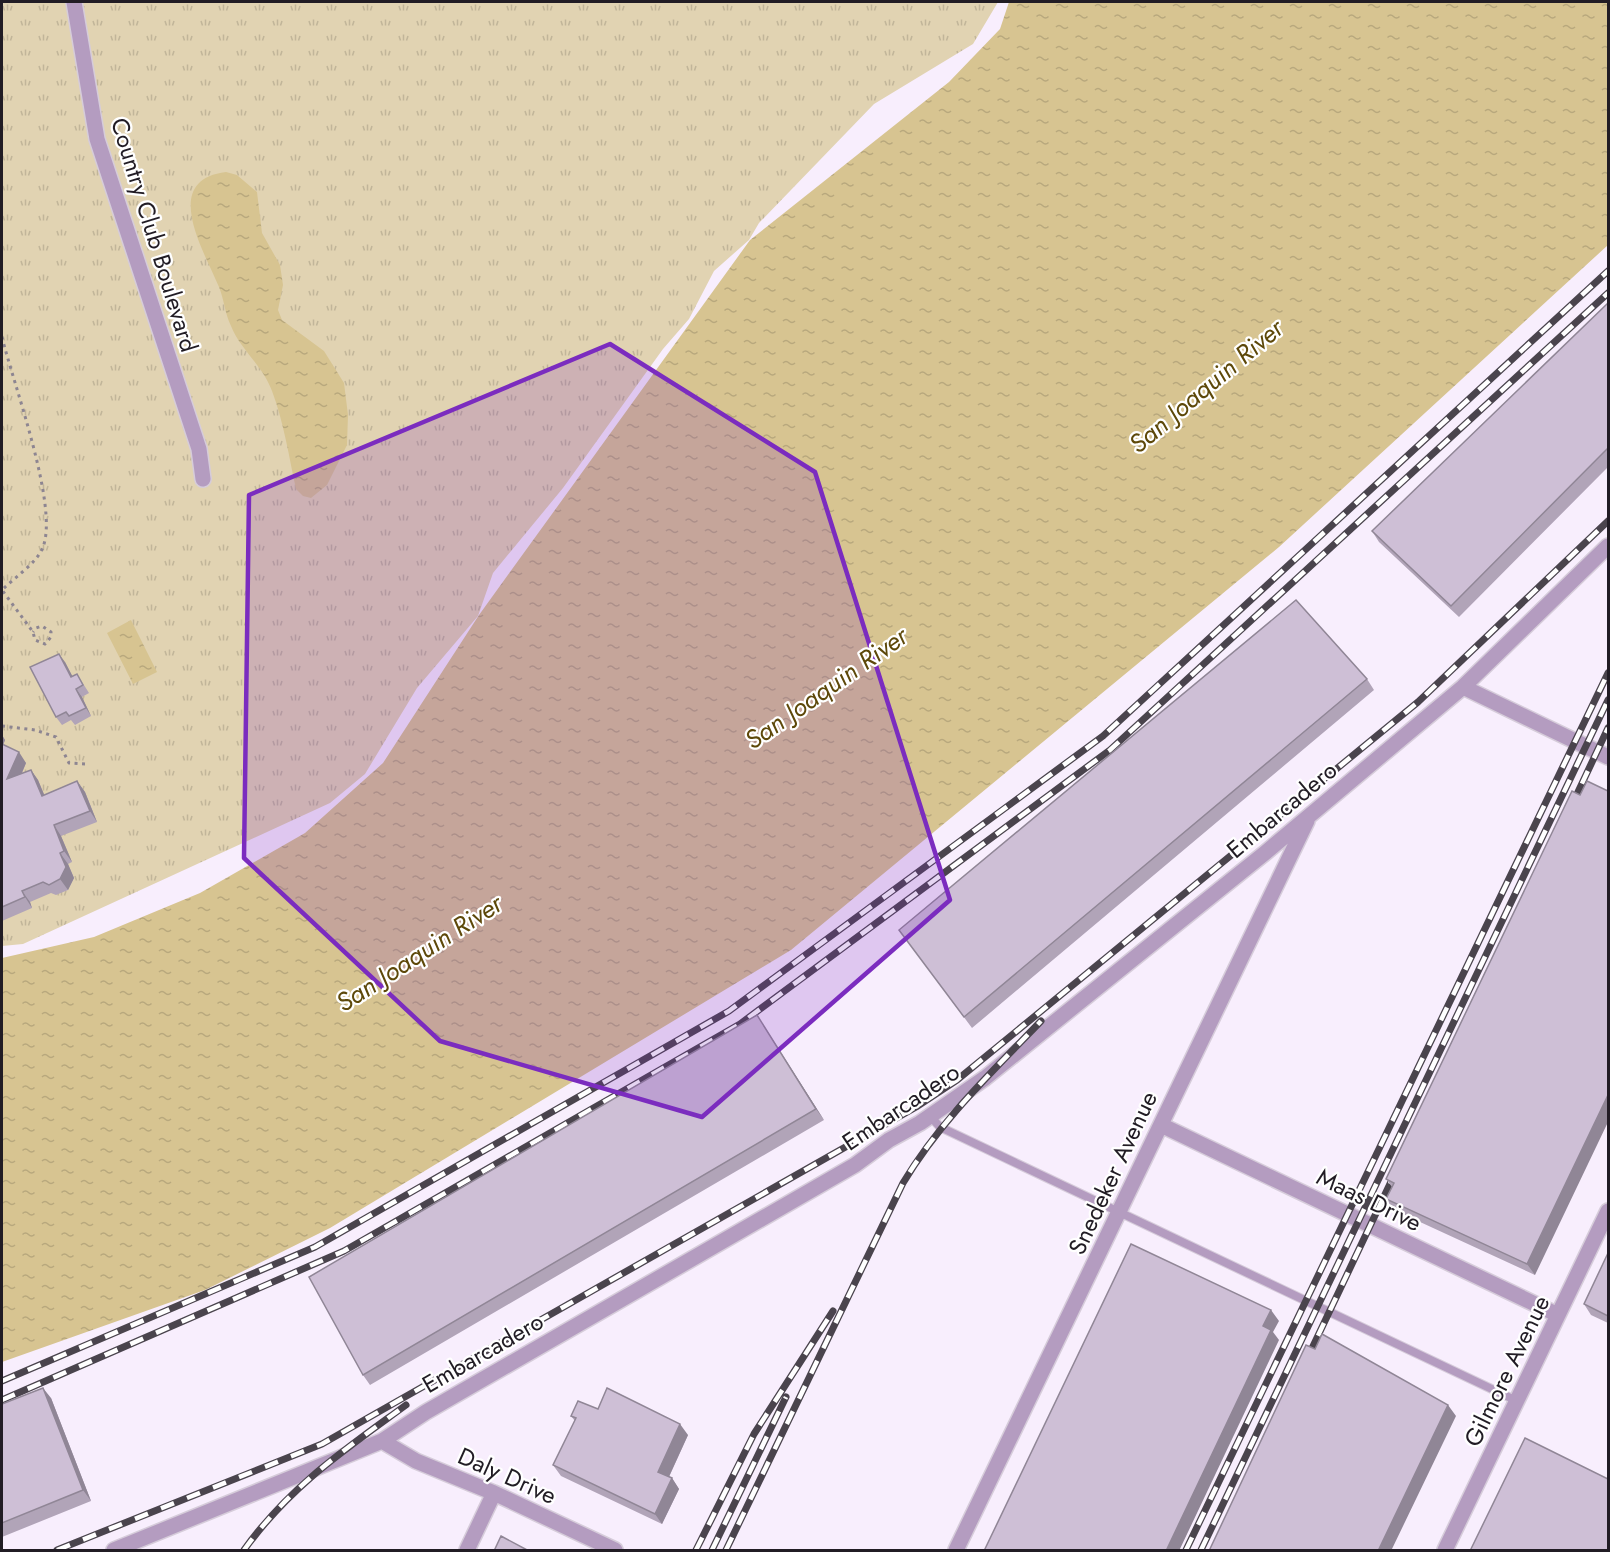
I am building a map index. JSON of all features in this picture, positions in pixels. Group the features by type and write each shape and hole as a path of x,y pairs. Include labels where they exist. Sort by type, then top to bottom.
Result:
{"street":[{"name":"Country Club Boulevard","path":"74,2 97,139 199,449 203,479"},
{"name":"Embarcadero","path":"114,1551 382,1441 456,1394 855,1165 888,1140 930,1116 1030,1043 1463,687 1608,546"},
{"path":"1463,687 1608,757"},
{"name":"Snedeker Avenue","path":"956,1551 1310,815"},
{"name":"Maas Drive","path":"1161,1125 1558,1316"},
{"name":"Gilmore Avenue","path":"1445,1551 1608,1211"},
{"name":"Daly Drive","path":"382,1441 416,1461 494,1493 615,1551"},
{"path":"467,1551 494,1493"}],"lane":[{"path":"930,1116 940,1127 1517,1401"}],"path":[{"path":"2,337 43,491 47,526 46,538 39,554 2,589 33,632 35,640 45,644 51,637 51,632 42,626 33,632"},
{"path":"2,726 35,730 56,737 69,763 85,764"}],"highlighted area":[{"path":"610,344 815,472 950,900 702,1117 440,1041 244,858 249,495"}],"green space":[{"path":"2,2 998,2 973,44 874,104 759,223 749,240 714,271 689,319 663,349 563,488 493,573 478,616 417,688 365,774 330,803 23,944 2,946"}],"water":[{"name":"San Joaquin River","path":"1009,2 1608,2 1608,245 1279,547 791,950 330,1228 205,1290 2,1362 2,958 94,937 200,893 305,833 383,763 479,615 750,240 949,82 1000,29"},
{"path":"226,172 237,175 257,192 262,233 280,265 283,285 278,310 282,320 324,351 344,383 348,415 347,445 327,485 311,498 303,496 296,489 283,428 272,391 231,326 221,292 197,237 192,219 191,202 195,188 206,178"},
{"path":"131,620 157,672 133,684 107,633"}],"building":[{"path":"1608,303 1608,448 1451,606 1372,531"},
{"path":"1296,600 1367,679 964,1017 899,930"},
{"path":"59,654 71,677 77,674 83,685 76,689 86,708 69,716 66,712 56,717 30,667"},
{"path":"2,744 19,752 7,779 31,770 42,796 77,781 90,811 54,825 64,851 60,853 66,867 60,879 49,885 43,882 22,891 25,897 2,907"},
{"path":"1587,781 1608,791 1608,1095 1527,1264 1386,1199 1394,1183 1386,1179 1572,791 1580,795"},
{"path":"757,1015 816,1109 363,1375 309,1277"},
{"path":"1131,1244 1271,1310 1263,1326 1271,1330 1166,1551 984,1551"},
{"path":"1608,1253 1608,1316 1584,1304"},
{"path":"1322,1334 1448,1405 1378,1551 1209,1551 1306,1345 1315,1349"},
{"path":"43,1388 83,1490 2,1523 2,1404"},
{"path":"607,1388 680,1424 658,1472 672,1478 655,1514 553,1465 576,1418 571,1416 578,1401 598,1409"},
{"path":"1525,1438 1608,1479 1608,1551 1470,1551"},
{"path":"501,1536 529,1551 494,1551"}],"railway":[{"path":"2,1381 315,1247 729,1011 1103,736 1608,271"},
{"path":"2,1400 344,1251 740,1024 1110,750 1608,293"},
{"path":"57,1550 322,1444 916,1107 957,1080 1418,702 1608,521"},
{"path":"1186,1550 1608,673"},
{"path":"1201,1550 1608,700"},
{"path":"1570,809 1608,728"},
{"path":"726,1550 903,1183 950,1118 1041,1021"},
{"path":"1306,1361 1397,1169"},
{"path":"696,1550 754,1434 833,1311"},
{"path":"712,1550 786,1397"},
{"path":"244,1550 299,1488 339,1454 406,1405"}]}
